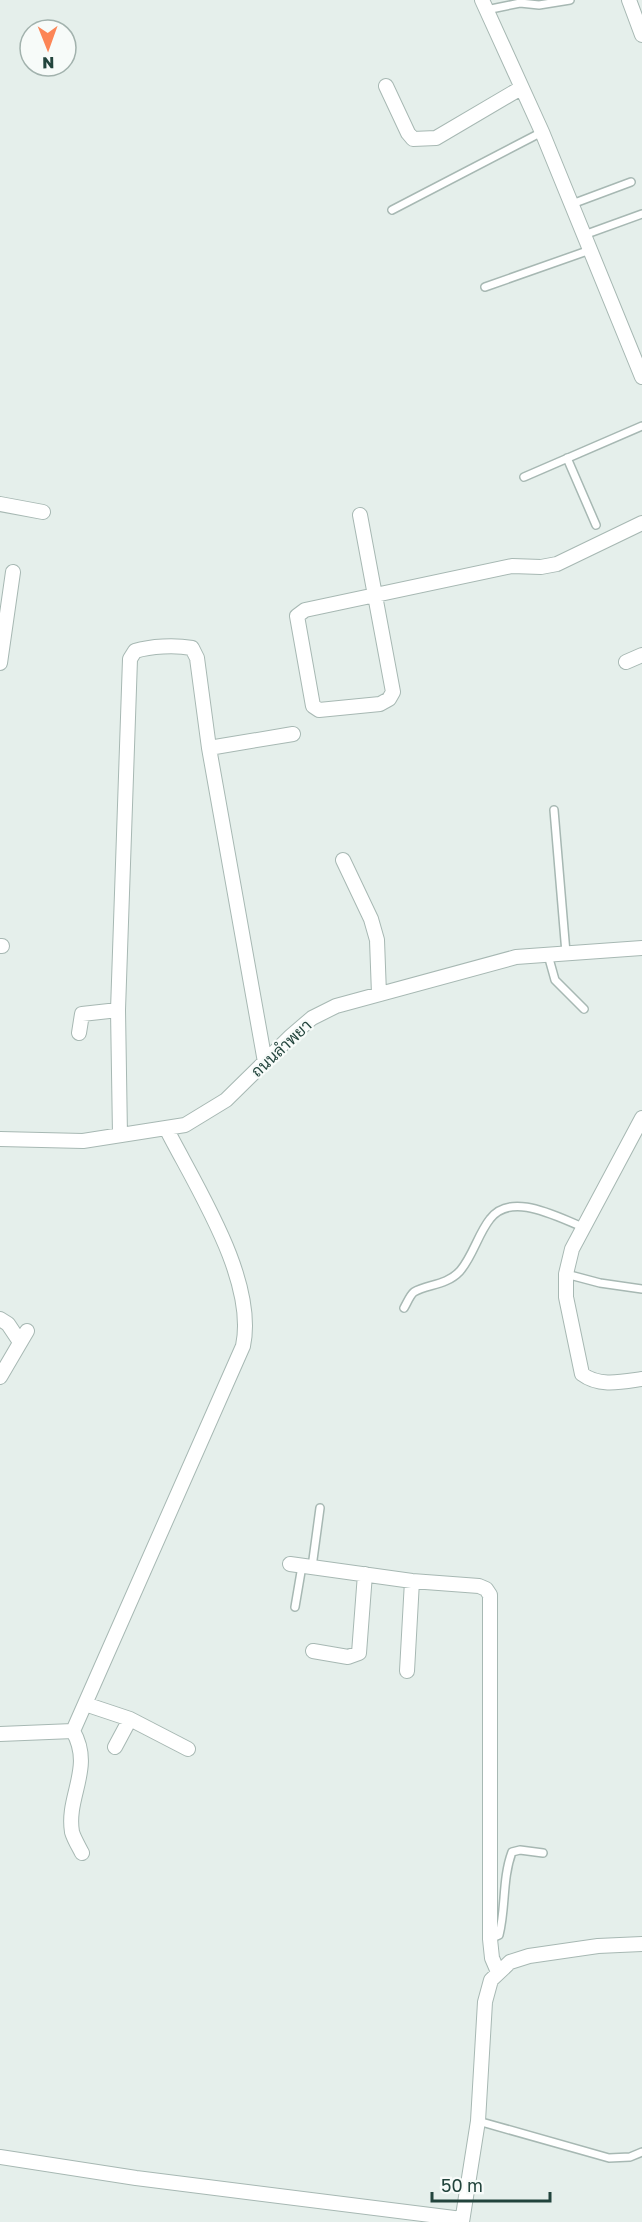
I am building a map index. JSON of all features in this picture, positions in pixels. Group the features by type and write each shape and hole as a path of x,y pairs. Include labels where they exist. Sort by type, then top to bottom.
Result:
{"street":[{"path":"629,0 642,35"},
{"path":"484,5 542,132 642,377"},
{"path":"386,86 408,134 413,139 421,141 436,138 520,88"},
{"path":"0,504 43,512"},
{"path":"360,514 375,594 393,692 389,699 380,704 319,710 313,706 297,616 304,610 375,594 512,567 541,567 557,564 642,523"},
{"path":"0,663 13,572"},
{"path":"120,1135 118,1010 130,659 135,651 143,648 192,648 197,658 209,747 265,1062"},
{"path":"626,662 642,655"},
{"path":"209,747 293,734"},
{"path":"343,860 371,919 377,940 379,994"},
{"name":"ถนนลำพยา","path":"0,1139 83,1141 185,1125 226,1100 312,1018 336,1006 516,957 642,948"},
{"path":"79,1033 82,1014 118,1010"},
{"path":"642,1118 586,1228 572,1249 566,1274 566,1297 582,1374 590,1380 608,1383 642,1380"},
{"path":"82,1853 72,1832 82,1760 80,1743 74,1731 243,1346 247,1328 240,1281 166,1128"},
{"path":"0,1319 23,1336 0,1377"},
{"path":"301,1566 412,1581 479,1586 486,1588 490,1595 490,1940 492,1958 498,1972"},
{"path":"313,1651 348,1657 359,1653 366,1574"},
{"path":"407,1671 412,1581"},
{"path":"85,1704 130,1719 188,1749"},
{"path":"115,1747 130,1719"},
{"path":"0,1734 74,1731"},
{"path":"0,2157 136,2178 462,2221 478,2121 485,2002 488,1987 498,1972 510,1962 529,1956 642,1944"}],"lane":[{"path":"484,5 520,3 539,5 570,0"},
{"path":"392,210 542,132"},
{"path":"572,204 631,182"},
{"path":"584,235 642,214"},
{"path":"485,287 590,250"},
{"path":"524,477 642,426"},
{"path":"567,458 596,525"},
{"path":"554,810 566,953"},
{"path":"548,955 550,970 555,980 584,1009"},
{"path":"404,1308 413,1292 447,1280 459,1271 490,1218 502,1207 511,1205 528,1207 586,1228"},
{"path":"566,1274 600,1283 642,1289"},
{"path":"295,1606 301,1566 320,1508"},
{"path":"490,1940 499,1935 505,1883 512,1852 520,1850 543,1853"},
{"path":"478,2121 602,2156 630,2157 642,2152"}]}
